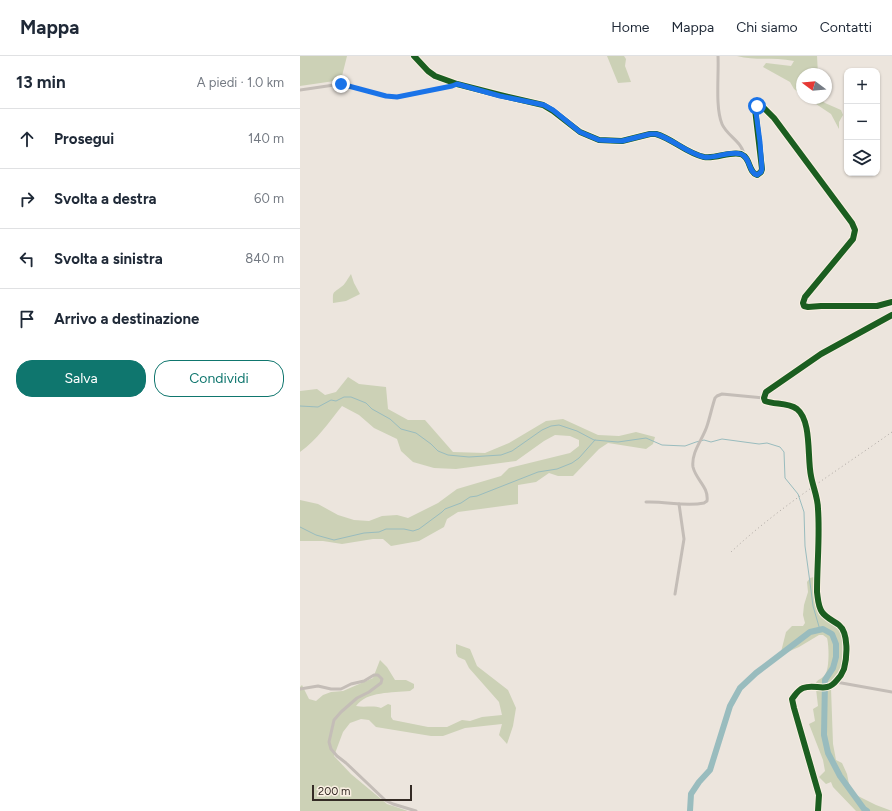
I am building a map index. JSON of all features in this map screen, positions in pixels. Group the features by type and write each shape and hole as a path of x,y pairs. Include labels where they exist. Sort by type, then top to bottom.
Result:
{"street":[{"path":"414,56 428,71 435,76 500,96 544,105 553,110 580,132 599,140 622,141 650,134 656,134 704,157 718,157 733,154 744,156 748,160 752,172 755,174 759,174 762,169 756,109 757,106 762,106 774,118 852,223 854,230 853,239 805,297 803,303 804,306 877,306 892,302"},
{"path":"718,56 719,111 721,123 725,131 743,148 744,156"},
{"path":"300,90 341,84 386,96 397,97 457,84"},
{"path":"764,398 766,392 821,354 892,315"},
{"path":"646,502 659,501 679,504 701,504 707,501 703,484 695,472 693,465 696,451 704,434 713,404 717,396 722,394 764,398 765,401 791,406 798,410 806,424 812,482"},
{"path":"816,497 818,508 817,592 819,605 826,617 839,625 845,634 845,660 844,669 841,676 836,682 827,687 804,687 792,699 819,795 818,811"},
{"path":"675,594 684,539 679,504"},
{"path":"300,689 318,686 331,689 341,689 350,684 364,681 374,675 378,675 382,680 381,683 358,698 334,720 329,742 331,749 337,756 385,800 392,804 416,811"},
{"path":"836,682 892,692"}],"green space":[{"path":"300,56 347,56 341,80 300,86"},
{"path":"607,56 624,56 626,59 625,66 631,82 618,83"},
{"path":"737,56 817,56 818,68 796,68 796,90 790,82 763,67 766,63 791,66 794,61"},
{"path":"816,104 827,104 841,110 843,115 839,122 839,129 831,114"},
{"path":"351,274 360,294 346,301 333,303 334,293 344,285"},
{"path":"348,377 359,384 386,387 388,409 408,420 425,420 453,452 485,453 509,443 546,421 563,419 598,435 619,436 636,432 655,437 653,444 646,449 608,443 599,449 573,476 558,476 549,473 536,482 518,485 518,504 458,512 447,519 444,527 419,541 391,546 383,539 373,539 342,544 323,541 300,541 300,500 318,504 338,515 354,520 369,521 382,516 397,515 408,518 438,503 457,489 501,476 509,468 570,453 579,446 579,440 570,436 555,435 516,461 456,469 434,468 413,462 401,451 397,439 374,428 359,415 342,406 317,436 300,452 300,391 317,389 325,395 336,392"},
{"path":"814,577 814,594 819,613 839,628 843,636 842,668 827,686 815,685 818,680 824,676 827,669 829,652 828,641 823,635 819,635 799,647 783,654 781,652 786,632 792,626 803,626 805,623 803,615 808,592 807,582 810,578"},
{"path":"456,644 470,649 477,666 508,690 516,708 513,726 507,744 499,735 502,724 465,728 443,736 431,736 376,727 369,720 361,719 350,723 343,732 334,756 351,774 387,804 408,811 300,811 300,687 302,685 309,699 316,701 323,695 331,692 343,691 373,678 380,660 387,667 395,680 406,680 414,684 414,688 410,691 373,695 361,701 356,706 381,708 388,704 391,705 391,717 393,720 428,727 447,727 462,720 470,721 482,717 502,715 499,702 469,668 465,660 458,657 456,653"},
{"path":"831,688 833,744 836,760 842,763 847,774 849,784 856,795 892,811 856,811 833,787 831,782 826,784 819,777 825,771 823,760 809,724 815,721 813,709 818,706 816,689"}],"waterway":[{"path":"300,406 318,407 331,400 336,401 344,397 351,397 366,403 372,409 390,419 401,429 416,433 438,451 448,455 469,457 501,455 512,451 542,430 551,426 559,425 577,431 594,440 618,442 646,438 662,445 685,446 704,440 711,442 722,439 759,444 767,443 780,447 784,452 785,478 798,494 804,512 805,546 813,606 820,630"},
{"path":"300,527 316,535 334,540 364,533 379,532 386,529 404,529 413,531 419,529 445,509 461,503 470,497 477,496 538,472 557,469 572,463 579,458 595,440"},
{"path":"690,811 691,794 710,770 730,706 740,688 756,673 810,632 823,629 832,634 836,644 836,657 833,668 825,680 824,735 828,753 840,776 867,811"}],"tunnel":[{"path":"812,482 816,497"}],"railway":[{"path":"731,552 789,504 892,432"}],"cycle path":[{"path":"414,56 428,71 435,76 457,84 543,105 580,132 599,140 622,141 650,134 656,134 697,155 704,157 713,157 732,153 741,154 746,159 752,171 757,175 762,169 755,109 757,106 762,106 774,118 852,223 855,230 853,239 805,297 803,303 804,306 877,306 892,302"},
{"path":"818,811 819,795 792,699 798,691 803,688 829,686 838,679 844,669 846,640 842,629 824,614 818,602 818,505 811,476 805,422 797,409 789,405 765,401 764,398 766,392 821,354 892,315"}],"route":[{"path":"341,84 357,87 386,96 397,97 457,84 500,96 544,105 553,110 580,132 599,140 622,141 650,134 656,134 663,136 686,150 704,157 710,158 739,154 748,160 752,172 757,175 762,169 756,112 757,106"}]}
